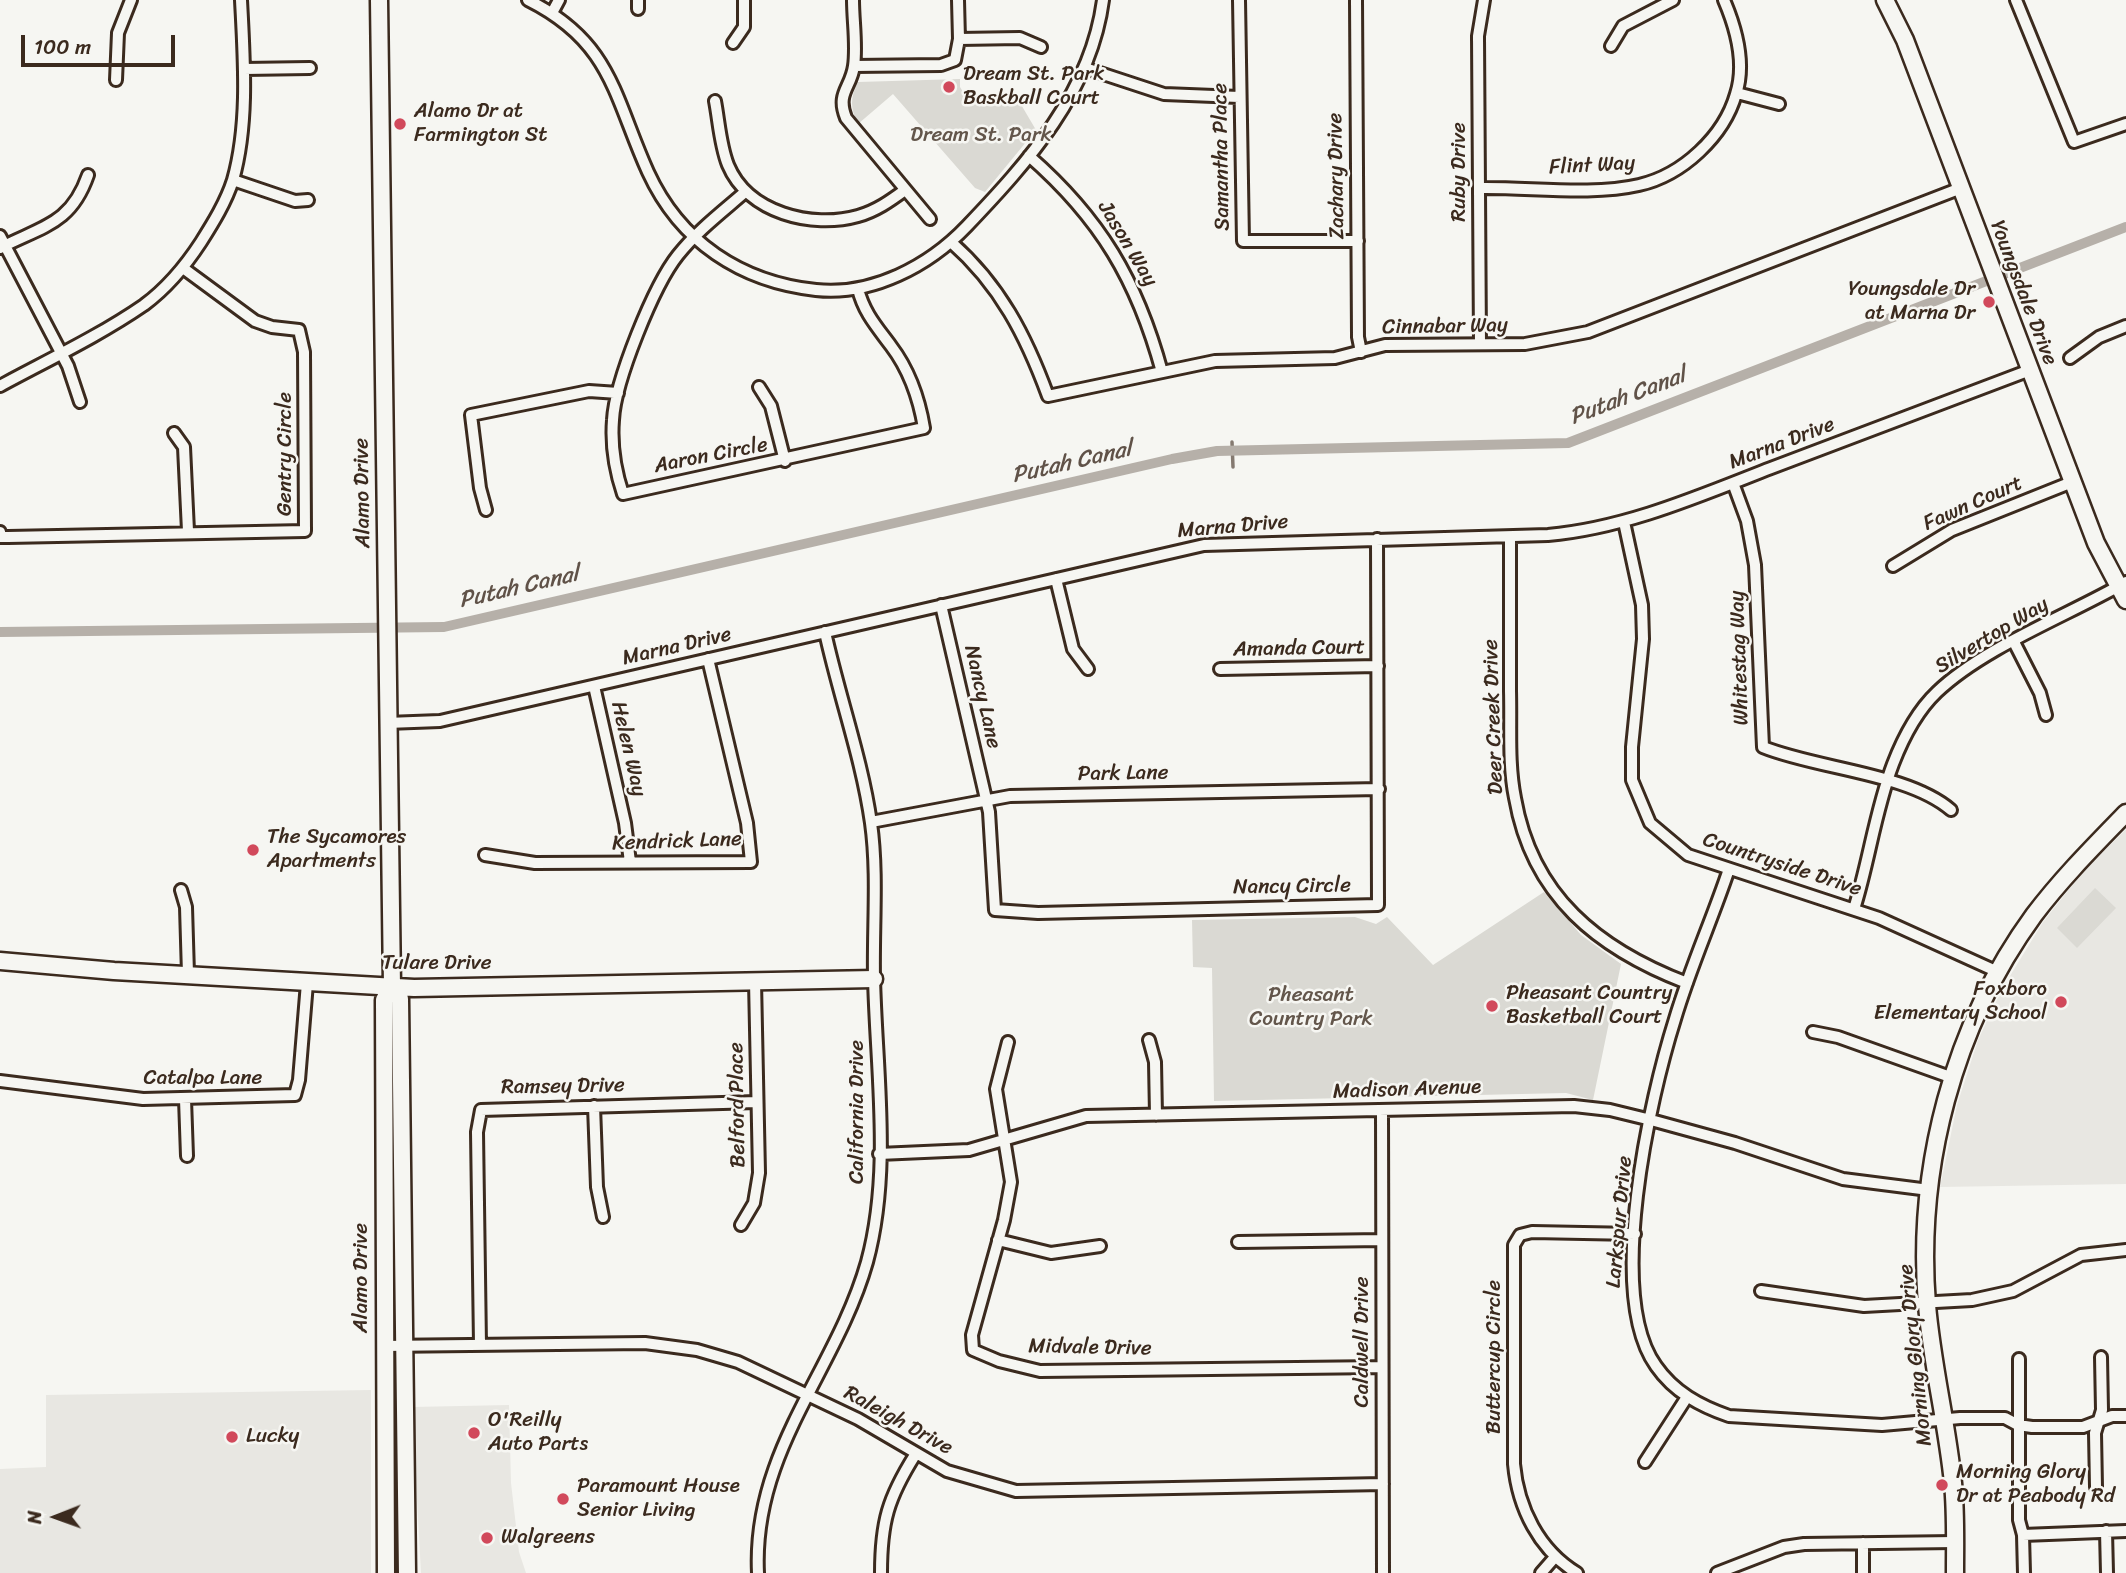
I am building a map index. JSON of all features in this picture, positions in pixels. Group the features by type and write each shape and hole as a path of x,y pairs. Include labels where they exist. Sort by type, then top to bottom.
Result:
{"street":[{"path":"116,80 118,33 131,0"},
{"path":"0,386 146,303 183,268 211,226 233,180 242,119 244,69 241,0"},
{"name":"Alamo Drive","path":"379,0 387,723 393,985 400,999 407,1573"},
{"path":"528,0 552,13 580,36 608,73 623,103 656,188 693,237 720,259 767,281 792,288 828,291 858,289 888,279 951,242 1029,156 1061,114 1085,68 1103,0"},
{"path":"552,13 559,0"},
{"path":"733,43 744,27 744,0"},
{"path":"853,0 854,66 842,99 846,118 930,219"},
{"path":"854,66 949,64 958,53 958,0"},
{"name":"Samantha Place","path":"1239,0 1243,241 1358,241"},
{"name":"Zachary Drive","path":"1356,0 1358,337 1362,352"},
{"name":"Ruby Drive","path":"1480,344 1478,36 1484,0"},
{"path":"1611,46 1623,26 1674,0"},
{"name":"Flint Way","path":"1479,188 1612,189 1640,185 1664,176 1704,147 1716,133 1737,93 1739,54 1736,32 1724,0"},
{"name":"Youngsdale Drive","path":"1885,0 1905,40 2072,482 2123,590"},
{"path":"2016,0 2074,142 2126,124"},
{"path":"959,39 1020,38 1041,47"},
{"path":"244,69 310,68"},
{"path":"1085,68 1164,94 1239,97"},
{"path":"1737,93 1779,104"},
{"path":"715,101 729,166 745,192 778,211 826,221 859,216 877,209 905,190"},
{"name":"Jason Way","path":"1029,156 1072,195 1110,245 1142,307 1163,372"},
{"path":"80,402 76,382 62,352 2,243 62,218 79,200 88,176"},
{"path":"233,180 295,201 308,201"},
{"name":"Cinnabar Way","path":"951,242 998,291 1009,308 1034,354 1048,396 1215,361 1323,359 1385,345 1545,342 1588,332 1961,188"},
{"name":"Aaron Circle","path":"745,192 693,237 676,257 651,299 618,393 613,418 613,449 624,494 785,461 924,428 915,389 892,347 873,325 862,306 858,289"},
{"name":"Gentry Circle","path":"0,532 1,537 8,537 188,531 305,531 304,352 299,330 272,327 255,321 210,291 183,268"},
{"path":"2070,358 2099,337 2126,326"},
{"name":"Marna Drive","path":"387,723 440,720 1204,544 1510,537 1573,533 1624,522 2030,370"},
{"path":"759,387 771,406 785,461"},
{"path":"486,510 480,488 471,415 589,391 618,393"},
{"path":"174,433 184,447 188,531"},
{"name":"Fawn Court","path":"1893,566 1952,530 2072,482"},
{"name":"Whitestag Way","path":"1733,483 1747,521 1755,565 1763,747 1888,782"},
{"name":"Countryside Drive","path":"1624,522 1642,605 1643,639 1631,764 1638,800 1650,823 1672,845 1688,855 1854,909 1950,947 1998,972"},
{"name":"Deer Creek Drive","path":"1510,537 1511,760 1521,824 1532,853 1549,885 1581,924 1625,956 1687,983"},
{"name":"Nancy Circle","path":"986,798 992,836 995,910 1038,913 1378,905 1377,539"},
{"path":"1056,579 1073,649 1088,669"},
{"name":"Silvertop Way","path":"1854,909 1888,782 1907,732 1938,691 2014,642 2123,590"},
{"name":"Nancy Lane","path":"942,605 986,798"},
{"name":"California Drive","path":"758,1573 759,1530 779,1449 844,1318 867,1262 875,1222 879,1154 871,822 825,632"},
{"path":"2014,642 2040,693 2046,715"},
{"name":"Kendrick Lane","path":"485,855 535,863 751,862 747,823 708,659"},
{"name":"Amanda Court","path":"1220,669 1378,666"},
{"name":"Helen Way","path":"594,686 625,823 630,862"},
{"path":"1888,782 1939,800 1951,810"},
{"name":"Park Lane","path":"871,822 986,798 1379,789"},
{"name":"Morning Glory Drive","path":"1955,1573 1953,1485 1927,1304 1929,1189 1940,1121 1965,1041 1998,972 2033,917 2060,882 2126,813"},
{"name":"Larkspur Drive","path":"1729,869 1687,983 1667,1047 1638,1192 1633,1301 1644,1344 1655,1365 1687,1397 1729,1416 1882,1425 2005,1418 2018,1425 2083,1427 2112,1416 2126,1416"},
{"path":"181,890 186,907 188,974"},
{"name":"Tulare Drive","path":"0,961 114,971 414,988 874,979"},
{"name":"Belford Place","path":"741,1225 754,1203 759,1173 755,981"},
{"name":"Catalpa Lane","path":"0,1081 106,1097 186,1099 295,1095 299,1080 307,983"},
{"name":"Alamo Drive","path":"387,1573 383,1346 384,1000 393,985"},
{"path":"1813,1032 1838,1037 1953,1078"},
{"path":"1149,1040 1155,1062 1156,1115"},
{"name":"Midvale Drive","path":"1008,1042 996,1089 1011,1182 972,1335 973,1350 999,1361 1040,1371 1382,1367"},
{"path":"186,1099 187,1156"},
{"name":"Ramsey Drive","path":"480,1345 477,1132 481,1110 757,1102"},
{"path":"594,1106 597,1187 603,1217"},
{"name":"Madison Avenue","path":"879,1154 950,1152 1004,1140 1086,1116 1574,1106 1610,1110 1735,1143 1843,1180 1929,1189"},
{"name":"Caldwell Drive","path":"1382,1110 1383,1573"},
{"name":"Buttercup Circle","path":"1577,1573 1555,1557 1527,1515 1515,1474 1514,1245 1520,1235 1532,1232 1635,1234"},
{"path":"998,1240 1051,1253 1100,1246"},
{"path":"1238,1242 1382,1240"},
{"path":"1761,1291 1864,1306 1927,1304 1995,1297 2081,1255 2126,1250"},
{"name":"Raleigh Drive","path":"383,1346 663,1345 738,1362 858,1419 915,1455 968,1479 1016,1491 1383,1484"},
{"path":"2096,1487 2095,1433 2102,1410 2101,1357"},
{"path":"2019,1359 2019,1520 2023,1535 2024,1573"},
{"path":"1645,1462 1687,1397"},
{"path":"881,1573 881,1531 887,1507 915,1455"},
{"path":"2106,1531 2107,1573"},
{"path":"2023,1535 2126,1531"},
{"path":"1717,1573 1784,1547 1804,1544 1955,1542"},
{"path":"1863,1543 1863,1573"},
{"path":"1541,1573 1555,1557"}],"shaded area":[{"name":"Foxboro Elementary School","path":"2126,829 2126,1184 1940,1187 1957,1105 1978,1040 2002,989 2043,922 2081,874"},
{"path":"371,1390 371,1573 0,1573 0,1469 46,1467 46,1395"},
{"path":"509,1405 511,1483 519,1552 526,1573 421,1573 412,1407"}],"green space":[{"name":"Dream St. Park","path":"960,79 960,87 966,97 1016,96 1036,130 985,192 975,188 893,94 858,124 852,108 852,98 858,82"},
{"path":"2095,888 2116,908 2077,948 2057,928"},
{"name":"Pheasant Country Park","path":"1544,892 1581,935 1621,964 1593,1100 1566,1093 1214,1101 1212,968 1193,967 1192,920 1355,917 1376,924 1387,917 1433,965"}],"waterway":[{"name":"Putah Canal","path":"0,632 444,627 1172,459 1217,451 1568,443 2126,227"},
{"name":"Putah Canal","path":"1232,442 1233,467"}],"place":[{"name":"Dream St. Park Baskball Court","path":"949,87"},
{"name":"Alamo Dr at Farmington St","path":"400,124"},
{"name":"Youngsdale Dr at Marna Dr","path":"1989,302"},
{"name":"The Sycamores Apartments","path":"253,850"},
{"name":"Foxboro Elementary School","path":"2061,1002"},
{"name":"Pheasant Country Basketball Court","path":"1492,1006"},
{"name":"O'Reilly Auto Parts","path":"474,1433"},
{"name":"Lucky","path":"232,1437"},
{"name":"Morning Glory Dr at Peabody Rd","path":"1942,1485"},
{"name":"Paramount House Senior Living","path":"563,1499"},
{"name":"Walgreens","path":"487,1538"}]}
